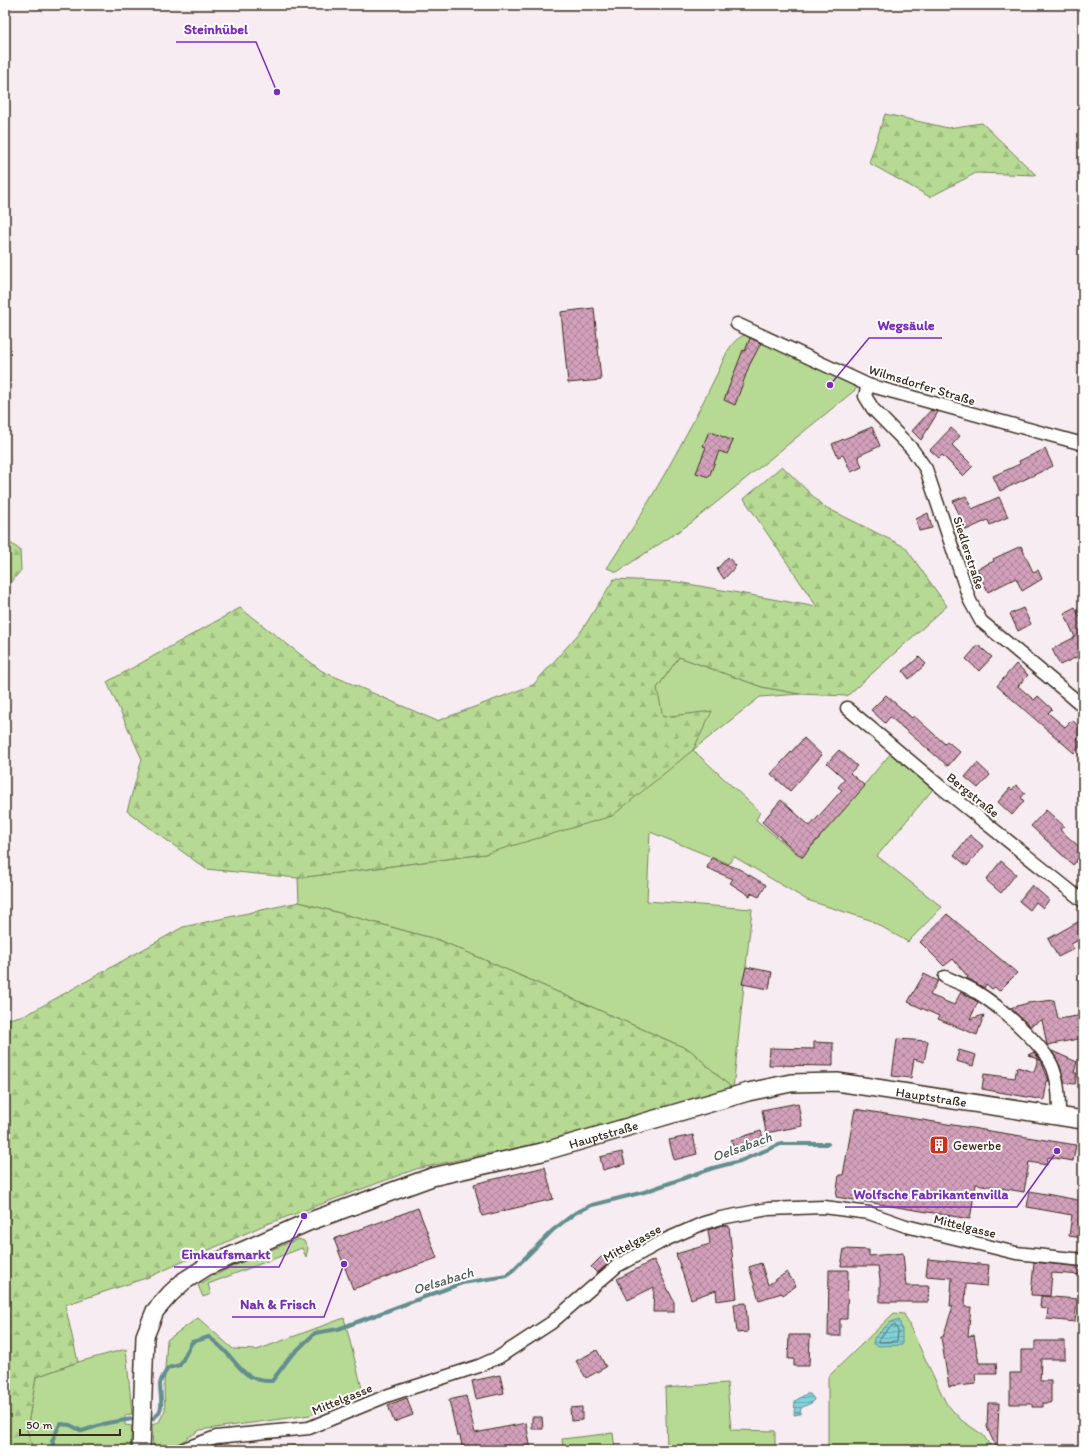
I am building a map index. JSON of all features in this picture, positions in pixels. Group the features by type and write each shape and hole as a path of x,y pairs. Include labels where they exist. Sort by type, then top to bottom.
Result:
{"main road":[{"name":"Hauptstraße","path":"141,1450 141,1409 145,1336 155,1311 170,1294 184,1281 206,1267 262,1241 308,1222 432,1176 542,1152 748,1092 816,1081 837,1082 1083,1120"}],"street":[{"name":"Wilmsdorfer Straße","path":"737,324 868,385 1083,444"},
{"name":"Siedlerstraße","path":"868,385 864,396 874,409 912,449 926,469 970,600 981,621 1083,706"},
{"name":"Bergstraße","path":"847,708 942,788 1083,901"},
{"path":"945,977 978,993 1016,1023 1036,1046 1053,1067 1059,1091 1059,1117"},
{"name":"Mittelgasse","path":"181,1450 216,1436 309,1428 389,1395 479,1366 499,1357 551,1323 617,1266 671,1237 704,1223 768,1208 824,1207 869,1213 906,1226 1016,1253 1083,1260"}],"green space":[{"path":"885,114 948,128 982,123 1036,175 976,173 930,197 869,163"},
{"path":"749,334 860,386 691,523 617,572 607,568 666,472 693,422 729,348 738,339"},
{"path":"782,466 823,506 905,547 947,606 847,696 800,694 762,687 679,657 657,688 663,717 712,711 693,750 612,816 485,854 298,878 206,869 127,811 142,759 107,682 240,608 322,671 437,721 533,685 582,630 614,579 677,582 817,607 744,499"},
{"path":"5,539 20,550 21,570 5,590"},
{"path":"679,657 762,687 800,694 760,697 693,750 760,812 756,820 802,858 891,753 934,788 877,856 942,907 908,942 870,920 807,900 733,856 729,864 650,832 647,901 752,909 733,1089 690,1050 439,940 299,902 298,878 485,854 712,712 662,717 657,688"},
{"path":"299,902 439,940 690,1050 733,1089 531,1148 490,1153 416,1169 262,1226 149,1277 65,1305 78,1362 36,1377 27,1430 33,1450 5,1450 5,1020 28,1014 183,927"},
{"path":"298,1239 304,1241 308,1248 306,1257 302,1248 208,1284 211,1294 203,1297 198,1285 234,1266"},
{"path":"894,1313 904,1314 946,1403 961,1420 983,1435 993,1450 828,1450 828,1377"},
{"path":"198,1318 233,1349 257,1350 344,1318 364,1396 310,1415 200,1430 169,1450 153,1450 152,1425 159,1422 165,1410 164,1385 167,1340"},
{"path":"126,1349 132,1414 125,1415 125,1425 132,1426 130,1450 33,1450 27,1430 36,1377 78,1362"},
{"path":"727,1383 731,1430 775,1431 775,1450 646,1450 667,1448 665,1388"},
{"path":"613,1433 615,1450 563,1450 562,1439"},
{"path":"304,1445 304,1450 218,1450"}],"water":[{"path":"899,1319 902,1330 902,1345 879,1346 873,1344 874,1338 889,1323"},
{"path":"806,1394 810,1394 814,1399 813,1402 801,1408 800,1414 794,1415 795,1401"}],"building":[{"path":"594,308 601,380 568,383 561,312"},
{"path":"750,338 761,343 749,366 735,405 724,400 743,350 745,351"},
{"path":"931,410 938,412 921,440 912,431"},
{"path":"872,427 880,446 858,456 862,467 851,472 843,455 838,457 832,444"},
{"path":"951,428 960,436 952,445 973,466 963,476 942,455 939,458 930,450"},
{"path":"709,431 733,441 727,454 719,451 709,477 696,473 706,447 703,446"},
{"path":"1045,449 1053,466 1000,491 993,476 1020,464 1019,461"},
{"path":"966,496 972,509 999,497 1008,517 990,525 988,520 966,530 953,501"},
{"path":"928,513 932,528 919,531 916,519"},
{"path":"1021,546 1033,572 1038,570 1042,579 1022,591 1016,578 988,592 977,569 994,561 993,559"},
{"path":"728,557 736,566 724,579 717,569"},
{"path":"1075,607 1083,622 1083,654 1060,665 1052,649 1075,637 1064,613"},
{"path":"1023,608 1031,624 1018,631 1010,614"},
{"path":"978,645 992,657 979,671 966,659"},
{"path":"919,657 926,664 909,679 903,671"},
{"path":"1016,664 1028,675 1018,686 1034,700 1038,696 1052,709 1048,713 1065,727 1072,720 1083,730 1077,739 1082,744 1074,753 997,686"},
{"path":"886,695 912,718 914,716 945,744 947,741 960,752 948,766 890,717 885,723 871,710"},
{"path":"804,738 822,755 790,791 771,774"},
{"path":"839,750 857,766 850,773 865,786 802,857 762,822 781,800 810,826 842,790 838,787 845,779 827,763"},
{"path":"977,763 990,775 978,788 965,777"},
{"path":"1016,785 1025,793 1021,798 1024,801 1012,815 998,802 1010,788 1012,790"},
{"path":"1046,810 1064,826 1060,830 1083,850 1083,854 1073,865 1031,826"},
{"path":"970,835 983,846 967,866 954,855"},
{"path":"711,858 739,869 766,885 759,897 751,893 750,896 730,883 733,879 707,868"},
{"path":"1001,861 1016,874 1001,893 986,880"},
{"path":"1032,885 1049,900 1043,908 1036,902 1030,910 1019,901"},
{"path":"947,914 1017,973 999,991 995,987 992,989 986,984 984,988 967,978 968,977 953,959 944,966 920,942"},
{"path":"1083,919 1083,938 1071,944 1074,949 1058,957 1048,939"},
{"path":"746,967 772,972 769,989 742,984"},
{"path":"924,974 938,981 930,995 954,1005 961,992 978,1002 970,1019 984,1015 977,1035 938,1019 939,1016 908,1002"},
{"path":"1054,1000 1058,1019 1083,1015 1083,1038 1047,1045 1042,1020 1030,1026 1010,1008 1028,1003"},
{"path":"897,1039 928,1041 924,1062 914,1059 911,1078 892,1076"},
{"path":"814,1042 833,1043 833,1066 769,1065 770,1048 814,1049"},
{"path":"959,1050 976,1055 973,1066 956,1061"},
{"path":"1052,1051 1077,1062 1074,1073 1077,1073 1075,1084 1065,1083 1060,1066"},
{"path":"1034,1052 1042,1063 1049,1081 1047,1081 1044,1100 982,1089 984,1074 1015,1078 1017,1067 1034,1072 1038,1059 1028,1055"},
{"path":"798,1103 802,1126 766,1133 762,1110"},
{"name":"Gewerbe","path":"855,1109 1076,1145 1073,1161 1048,1157 1047,1165 1029,1162 1024,1192 976,1184 970,1219 836,1197 839,1175 843,1175"},
{"path":"761,1131 765,1144 735,1152 731,1140"},
{"path":"693,1135 697,1154 674,1160 669,1140"},
{"path":"622,1152 625,1164 603,1170 600,1157"},
{"path":"545,1167 553,1199 482,1216 474,1184"},
{"path":"1030,1191 1083,1201 1083,1238 1069,1236 1072,1215 1027,1207"},
{"path":"418,1208 437,1258 353,1289 334,1239"},
{"path":"722,1225 729,1226 737,1298 717,1301 716,1290 691,1299 676,1254 710,1244 708,1230"},
{"path":"844,1249 869,1250 869,1256 903,1253 906,1286 929,1286 928,1302 880,1302 880,1279 878,1266 841,1266"},
{"path":"603,1255 609,1263 597,1273 591,1267"},
{"path":"928,1259 989,1265 987,1286 966,1284 965,1307 971,1307 968,1336 974,1335 979,1363 996,1363 997,1374 975,1374 976,1384 949,1387 941,1337 943,1337 953,1306 950,1306 952,1278 926,1276"},
{"path":"654,1260 674,1302 674,1312 653,1312 654,1287 628,1300 617,1279"},
{"path":"1034,1262 1083,1267 1083,1275 1052,1273 1050,1296 1031,1295"},
{"path":"761,1263 768,1285 787,1272 796,1286 783,1295 782,1293 759,1300 749,1267"},
{"path":"829,1270 848,1270 847,1319 840,1319 840,1336 828,1336"},
{"path":"1041,1296 1077,1299 1075,1322 1047,1319 1048,1308 1040,1307"},
{"path":"746,1303 748,1332 737,1333 734,1304"},
{"path":"789,1335 810,1335 809,1366 794,1366 794,1359 788,1359"},
{"path":"1035,1341 1065,1341 1065,1359 1041,1359 1040,1381 1051,1381 1051,1403 1043,1403 1043,1407 1032,1407 1032,1404 1010,1404 1010,1373 1021,1373 1021,1350 1035,1350"},
{"path":"597,1350 606,1367 586,1378 576,1361"},
{"path":"500,1375 504,1393 476,1399 472,1381"},
{"path":"466,1396 475,1433 526,1423 531,1450 515,1450 514,1447 499,1450 463,1450 460,1436 457,1436 449,1400"},
{"path":"407,1398 413,1415 394,1422 388,1405"},
{"path":"988,1403 999,1403 997,1450 987,1427"},
{"path":"582,1407 582,1420 571,1421 570,1408"},
{"path":"532,1417 542,1417 543,1429 532,1429"}],"waterway":[{"name":"Oelsabach","path":"152,1419 161,1408 160,1383 162,1378 168,1368 180,1365 192,1342 209,1337 249,1376 263,1381 272,1381 290,1357 315,1333 338,1329 462,1283 507,1276 553,1230 575,1213 592,1205 644,1192 713,1168 740,1161 781,1144 828,1144"},
{"name":"Oelsabach","path":"56,1450 52,1441 60,1424 70,1425 82,1431 107,1423 132,1419"}],"place":[{"name":"Steinhübel","path":"277,92"},
{"name":"Wegsäule","path":"830,385"},
{"name":"Gewerbe","path":"939,1145"},
{"name":"Wolfsche Fabrikantenvilla","path":"1057,1151"},
{"name":"Einkaufsmarkt","path":"304,1216"},
{"name":"Nah & Frisch","path":"344,1264"}]}
